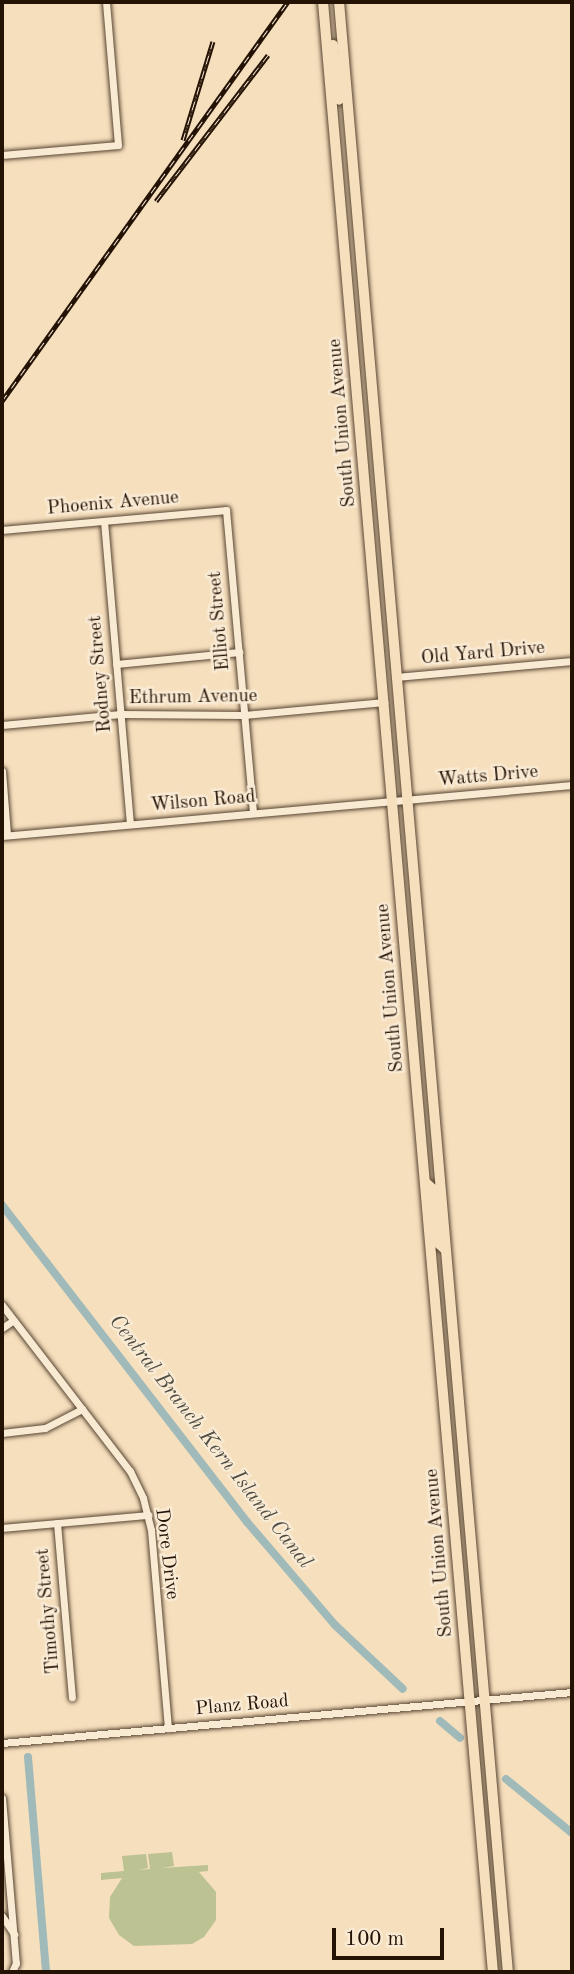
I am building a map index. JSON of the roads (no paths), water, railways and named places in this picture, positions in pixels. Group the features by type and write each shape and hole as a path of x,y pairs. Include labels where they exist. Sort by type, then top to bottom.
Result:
{"main road":[{"name":"South Union Avenue","path":"323,2 493,1972"},
{"name":"South Union Avenue","path":"339,2 508,1972"},
{"path":"327,37 334,46 341,111 347,114"},
{"path":"335,130 344,146 348,189 355,206"},
{"path":"343,221 349,226 354,276 362,291"},
{"path":"351,312 357,318 369,363"},
{"path":"357,380 364,388 368,437 375,441"},
{"path":"363,447 369,454 374,511 382,521"},
{"path":"413,1031 426,1030"},
{"path":"426,1183 433,1189 438,1243 445,1250"},
{"path":"434,1280 443,1297 448,1345 454,1356"},
{"path":"450,1470 465,1469"}],"street":[{"path":"2,155 118,145 106,2"},
{"name":"Phoenix Avenue","path":"2,530 226,510"},
{"name":"Elliot Street","path":"226,510 253,813"},
{"name":"Rodney Street","path":"104,521 130,824"},
{"path":"116,664 239,652"},
{"name":"Old Yard Drive","path":"396,677 572,662"},
{"name":"Ethrum Avenue","path":"2,725 120,714 244,715 384,702"},
{"path":"2,771 5,836"},
{"name":"Watts Drive","path":"406,800 572,785"},
{"name":"Wilson Road","path":"5,836 406,800"},
{"name":"Dore Drive","path":"2,1305 130,1471 148,1515 168,1728"},
{"path":"2,1328 13,1320"},
{"path":"2,1433 45,1428 82,1409"},
{"path":"2,1528 148,1515"},
{"name":"Timothy Street","path":"57,1523 72,1697"},
{"name":"Planz Road","path":"2,1743 572,1692"},
{"path":"2,1798 16,1962 12,1972"},
{"path":"2,1916 14,1934"}],"waterway":[{"name":"Central Branch Kern Island Canal","path":"2,1205 247,1522 335,1625 403,1689"},
{"name":"Central Branch Kern Island Canal","path":"440,1721 460,1738"},
{"path":"28,1757 46,1972"},
{"name":"Central Branch Kern Island Canal","path":"506,1779 572,1833"}],"railway":[{"path":"2,401 288,2"},
{"path":"183,140 213,41"},
{"path":"156,201 268,55"}]}
